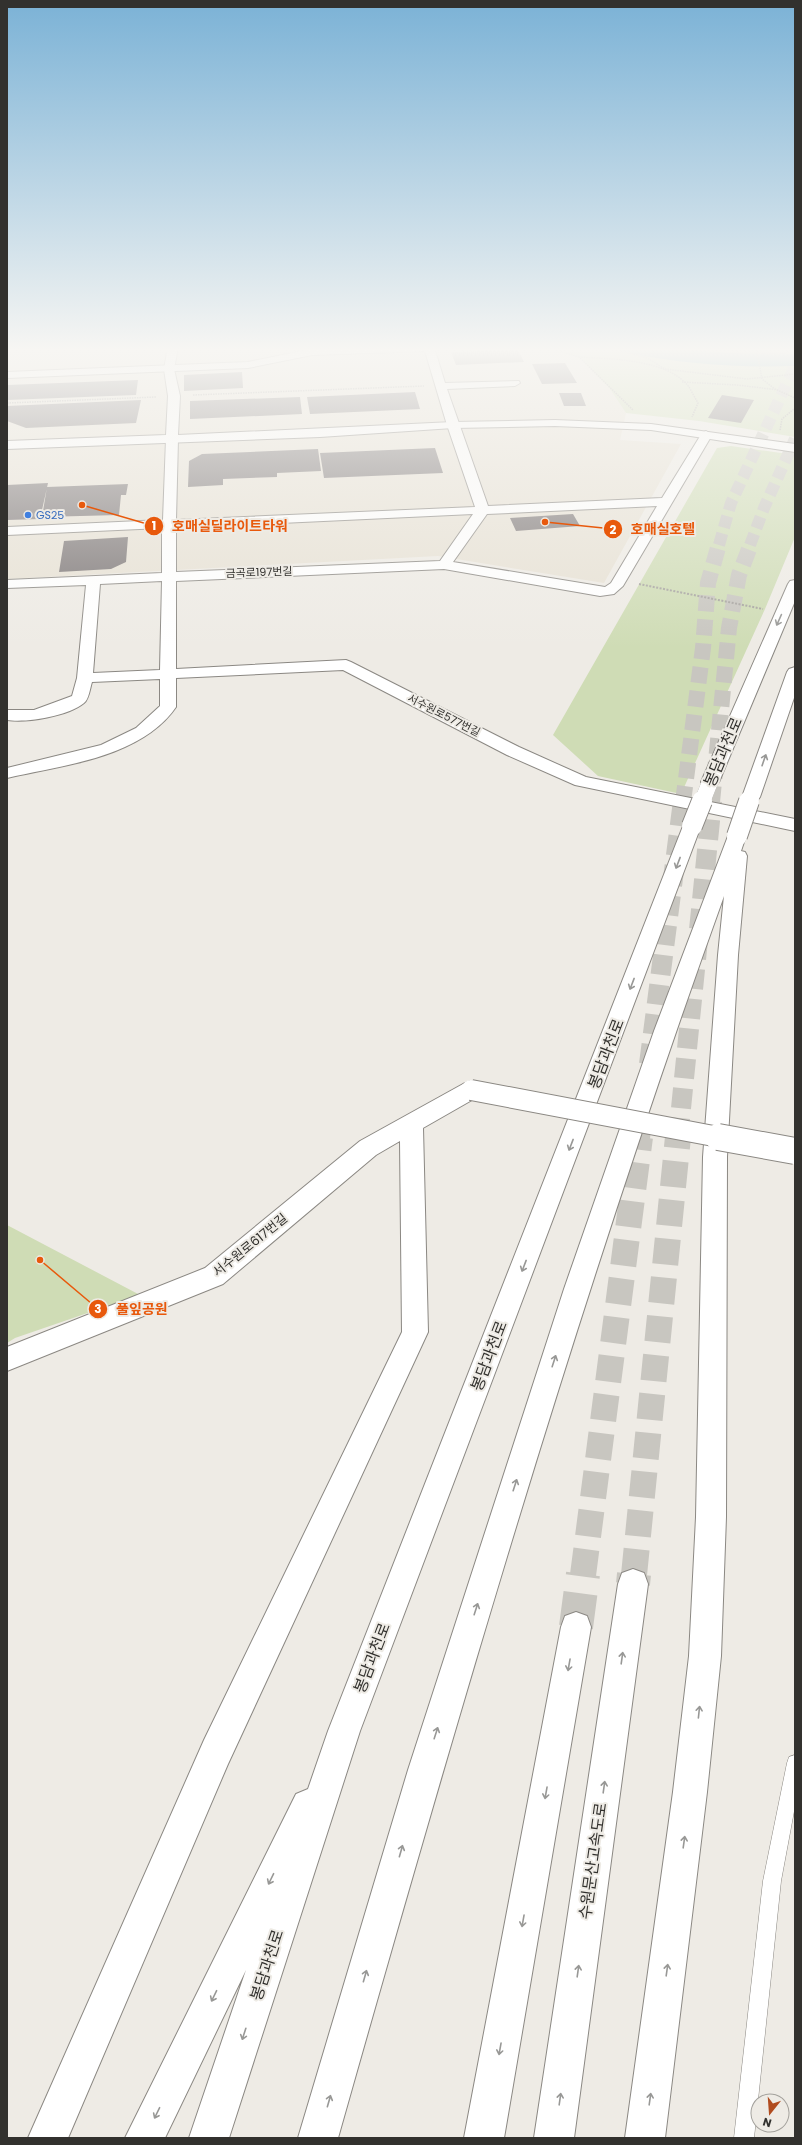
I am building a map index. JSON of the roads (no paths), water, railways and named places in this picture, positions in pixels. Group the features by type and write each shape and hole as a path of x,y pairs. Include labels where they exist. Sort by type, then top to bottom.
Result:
{"main road":[{"path":"7,772 107,749 142,732 168,706 169,523 172,447"},
{"path":"461,447 483,510"},
{"path":"7,531 667,502 699,447"},
{"name":"금곡로197번길","path":"7,584 444,565 600,592 609,591 616,586 620,580 667,502"},
{"path":"444,565 483,510"},
{"path":"7,715 16,718 62,708 79,699 85,678 93,580"},
{"name":"봉담과천로","path":"209,2138 344,1731 692,826 795,584"},
{"name":"서수원로577번길","path":"85,678 168,676 346,665 513,751 581,781 795,825"},
{"path":"318,2138 425,1770 577,1289 665,1031 739,832 795,672"},
{"path":"645,2138 690,1792 705,1656 711,1517 714,1156 728,955 739,832"},
{"name":"서수원로617번길","path":"7,1360 214,1276 368,1148 470,1090 795,1150"},
{"path":"48,2138 216,1752 416,1332 412,1123"},
{"name":"수원문산고속도로","path":"554,2138 633,1584"},
{"path":"484,2138 576,1627"},
{"path":"145,2138 344,1731"}],"lane":[{"path":"744,2138 772,1881 795,1763"}],"tunnel":[{"path":"719,545 731,503 757,447"},
{"path":"750,545 764,508 791,447"},
{"path":"683,802 703,648 708,583 719,544"},
{"path":"712,802 729,628 739,575 751,544"},
{"path":"649,1064 683,801"},
{"path":"678,1138 712,801"},
{"path":"640,1138 643,1112"},
{"path":"583,1575 640,1137"},
{"path":"634,1575 678,1137"},
{"path":"576,1627 583,1574"},
{"path":"633,1584 634,1574"}],"place":[{"name":"호매실딜라이트타워","path":"82,505"},
{"name":"GS25","path":"28,515"},
{"name":"호매실호텔","path":"545,522"},
{"name":"풀잎공원","path":"40,1260"}]}
